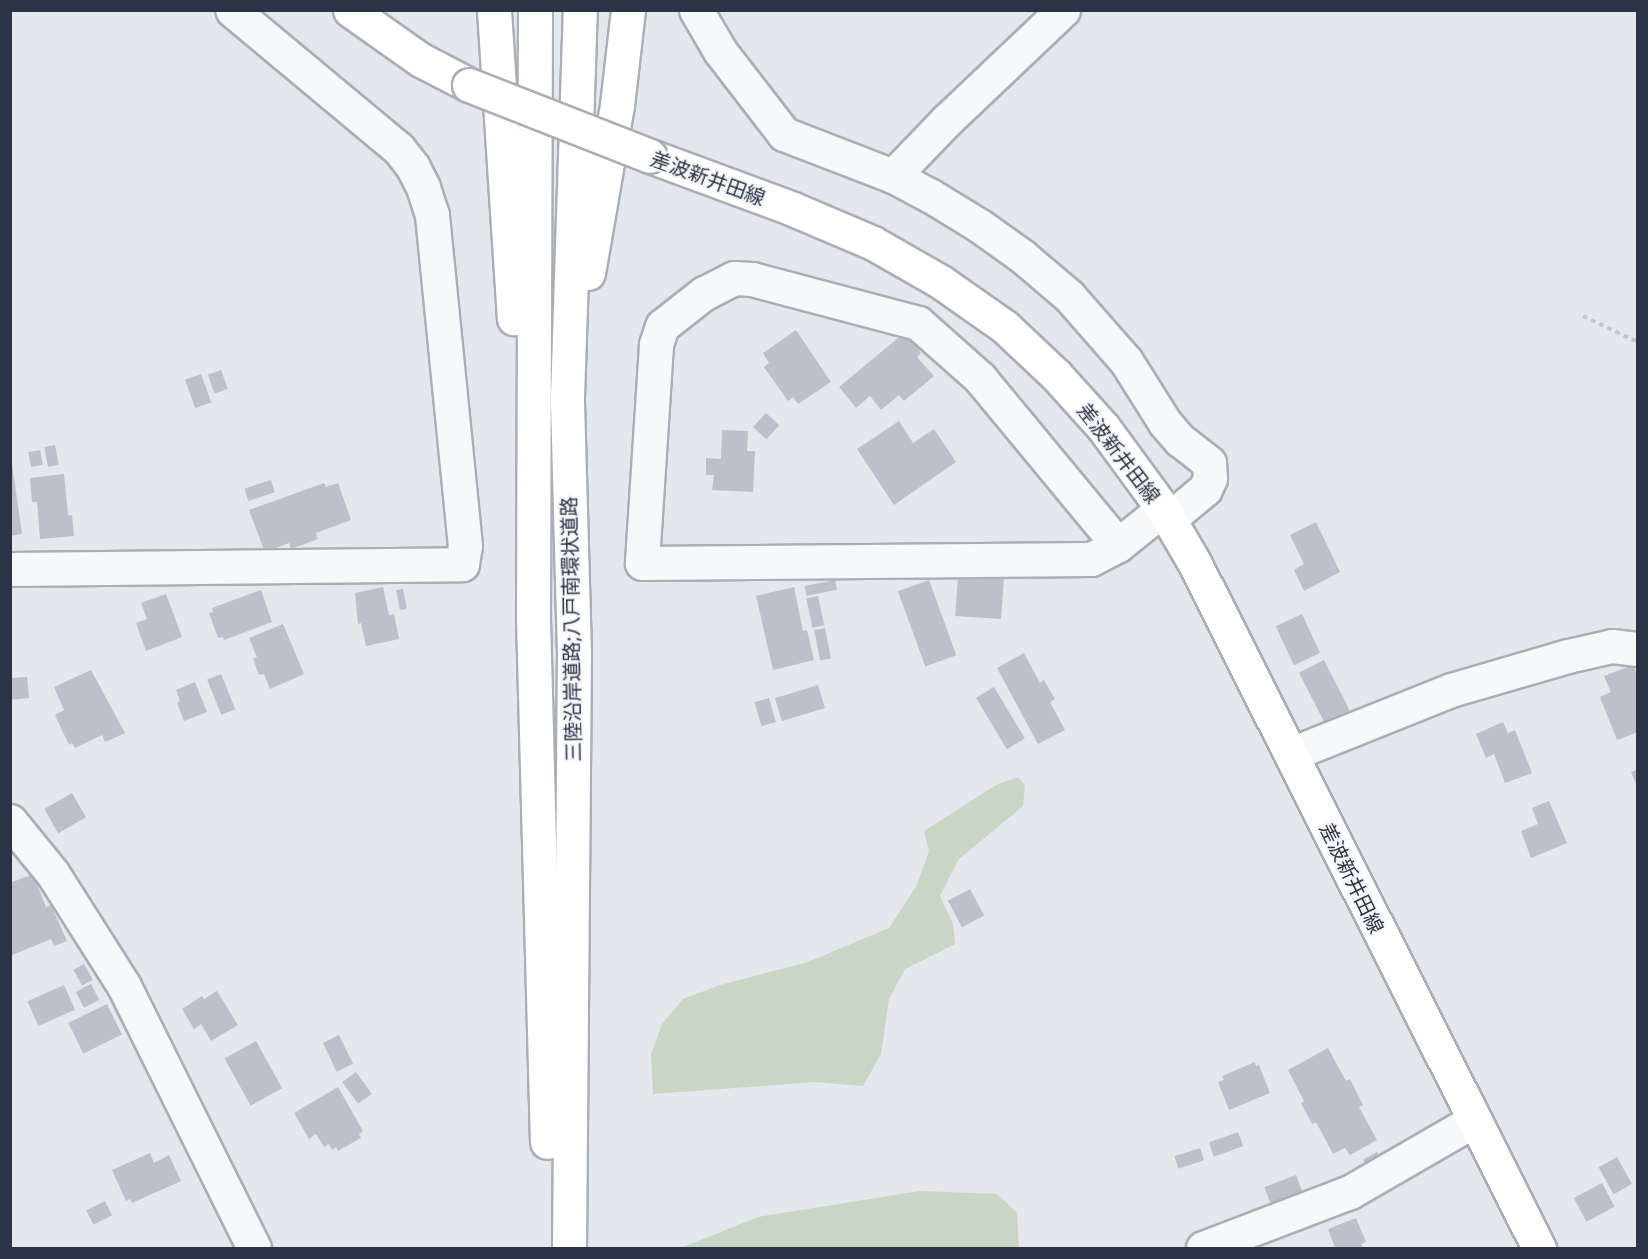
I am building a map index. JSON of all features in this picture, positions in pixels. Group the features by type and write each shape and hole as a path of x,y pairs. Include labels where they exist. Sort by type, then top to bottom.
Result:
{"main road":[{"name":"差波新井田線","path":"350,10 421,60 469,85 793,209 873,243 941,282 1005,327 1056,375 1103,427 1166,514 1246,662 1473,1121 1539,1248"},
{"path":"494,10 533,619"},
{"name":"三陸沿岸道路;八戸南環状道路","path":"535,10 533,619 546,1128 552,1248"},
{"name":"三陸沿岸道路;八戸南環状道路","path":"569,1248 574,653 567,397 580,10"},
{"path":"567,397 617,105 628,10"}],"street":[{"path":"10,569 462,564 465,546 432,215 423,187 413,167 399,149 232,10"},
{"path":"696,10 720,51 784,134 892,176 931,196 980,226 1022,256 1068,296 1126,361 1165,423 1180,440 1209,463 1210,478 1206,489 1118,545 1091,559 642,563 656,345 662,326 704,293 734,278 752,279 918,322 980,378 1118,545"},
{"path":"892,176 947,120 1063,10"},
{"path":"1291,754 1451,690 1568,656 1612,646 1638,649"},
{"path":"10,821 53,874 124,986 254,1248"},
{"path":"1203,1248 1350,1192 1473,1121"}],"path":[{"path":"1583,316 1638,342"}],"green space":[{"path":"1018,777 1025,785 1023,806 958,860 940,896 953,924 955,944 905,969 889,999 881,1054 863,1086 815,1082 653,1094 651,1054 662,1024 683,999 720,985 808,962 889,928 916,887 929,851 924,831 996,785"},
{"path":"920,1191 997,1194 1017,1213 1019,1248 681,1248 758,1217"}],"building":[{"path":"796,330 831,382 798,404 793,397 788,401 764,367 769,363 763,353"},
{"path":"904,333 921,353 917,357 934,376 904,401 899,395 881,410 870,396 856,408 839,387"},
{"path":"221,370 228,389 215,394 208,375"},
{"path":"201,374 211,402 195,408 185,380"},
{"path":"766,413 779,425 766,439 753,427"},
{"path":"899,421 913,443 934,429 956,462 894,505 857,449"},
{"path":"722,430 748,431 747,451 755,451 753,492 712,490 714,475 706,475 706,458 721,459"},
{"path":"55,445 59,465 48,467 44,447"},
{"path":"40,450 43,465 31,467 28,452"},
{"path":"12,464 22,534 10,536 10,465"},
{"path":"64,474 68,515 72,515 74,536 40,539 37,502 32,502 30,478"},
{"path":"271,480 275,492 248,501 244,489"},
{"path":"324,483 326,487 338,483 351,520 316,533 318,539 291,549 289,543 265,552 249,510"},
{"path":"1316,522 1340,572 1304,591 1294,570 1304,564 1290,535"},
{"path":"958,576 1004,579 1001,619 955,616"},
{"path":"835,580 837,590 806,596 805,586"},
{"path":"929,580 956,655 925,666 898,591"},
{"path":"383,587 389,615 394,614 399,639 366,646 361,623 358,624 355,593"},
{"path":"794,587 803,631 807,630 814,660 773,670 756,596"},
{"path":"403,589 407,609 400,610 396,590"},
{"path":"261,590 272,622 224,640 223,637 218,638 209,613 213,612 212,608"},
{"path":"166,594 182,637 146,651 136,623 147,619 141,603"},
{"path":"818,596 824,625 812,628 806,598"},
{"path":"1302,614 1320,653 1294,665 1276,626"},
{"path":"283,624 304,674 270,689 264,674 259,675 253,659 257,657 249,638"},
{"path":"825,628 831,658 820,661 814,630"},
{"path":"1024,653 1040,683 1044,680 1055,699 1050,702 1065,730 1038,744 997,668"},
{"path":"1324,660 1350,712 1325,724 1299,673"},
{"path":"1633,665 1638,677 1638,732 1617,740 1600,697 1611,692 1604,676"},
{"path":"91,670 125,733 105,742 102,735 75,748 72,743 69,745 55,715 64,710 54,687"},
{"path":"221,674 235,709 221,715 207,680"},
{"path":"27,677 29,698 10,700 10,678"},
{"path":"195,682 207,712 184,721 177,703 180,701 176,690"},
{"path":"818,685 825,708 782,721 775,698"},
{"path":"994,687 1025,738 1007,749 976,698"},
{"path":"769,698 776,722 761,726 755,702"},
{"path":"1503,722 1508,733 1515,730 1532,773 1505,783 1494,754 1486,758 1476,734"},
{"path":"1638,769 1638,787 1637,787 1631,772"},
{"path":"72,793 86,817 58,833 44,809"},
{"path":"1549,801 1567,843 1531,858 1521,831 1538,824 1532,808"},
{"path":"33,874 46,907 51,905 67,941 54,946 51,939 10,956 10,883"},
{"path":"970,889 984,915 962,927 948,901"},
{"path":"84,964 93,980 82,986 74,970"},
{"path":"91,984 99,1000 84,1008 76,992"},
{"path":"64,985 75,1010 38,1026 27,1001"},
{"path":"217,991 238,1025 211,1041 201,1024 194,1029 182,1009 202,996 204,999"},
{"path":"107,1004 122,1035 83,1053 68,1023"},
{"path":"339,1035 353,1064 337,1072 323,1043"},
{"path":"256,1041 282,1088 251,1106 225,1058"},
{"path":"1328,1048 1346,1081 1350,1079 1363,1105 1359,1107 1377,1140 1350,1155 1345,1148 1333,1154 1316,1122 1312,1124 1301,1103 1304,1101 1288,1070"},
{"path":"1255,1062 1256,1066 1259,1065 1270,1093 1229,1110 1218,1082 1224,1080 1222,1076"},
{"path":"356,1072 372,1094 358,1104 342,1082"},
{"path":"338,1087 363,1131 359,1134 361,1138 338,1151 336,1147 332,1150 329,1144 324,1147 316,1134 309,1139 294,1113"},
{"path":"1238,1132 1243,1146 1214,1157 1209,1143"},
{"path":"1200,1148 1204,1160 1178,1169 1174,1156"},
{"path":"1377,1152 1382,1161 1368,1169 1363,1160"},
{"path":"150,1153 154,1163 169,1155 181,1181 132,1203 130,1199 126,1201 112,1170"},
{"path":"1617,1157 1632,1184 1614,1194 1599,1167"},
{"path":"1296,1175 1303,1193 1271,1205 1264,1187"},
{"path":"1602,1183 1615,1207 1586,1222 1574,1198"},
{"path":"105,1201 112,1215 94,1225 86,1211"},
{"path":"1356,1218 1366,1242 1361,1244 1363,1248 1335,1248 1328,1229"}]}
